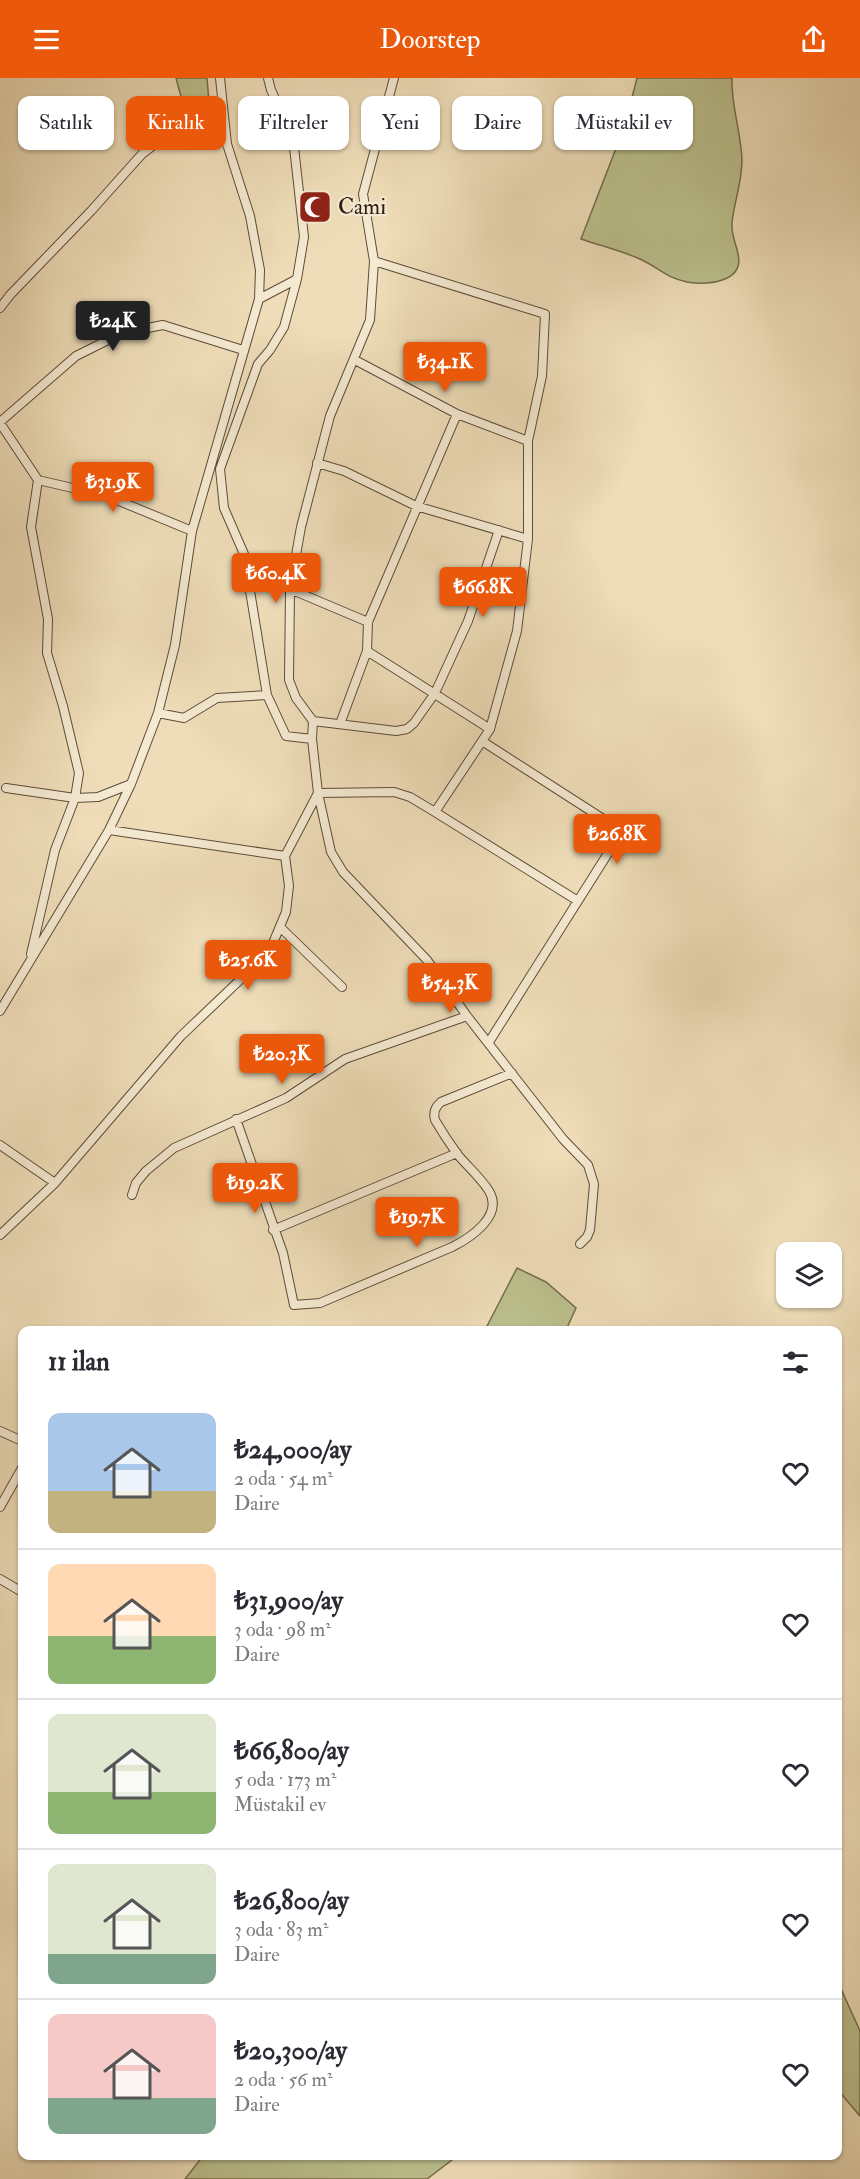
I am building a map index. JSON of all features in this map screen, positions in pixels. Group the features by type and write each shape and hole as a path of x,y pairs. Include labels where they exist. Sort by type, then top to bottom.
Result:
{"street":[{"path":"0,1011 109,830 131,783 158,713 175,645 192,531 259,299 260,270 250,216 227,144 220,78"},
{"path":"268,78 271,90 293,138 304,237 297,279 284,327 258,364 220,469 225,508 244,554 267,695 285,736 312,739"},
{"path":"393,78 363,194 374,261 370,320 330,416 301,526 290,589 289,680 296,698 313,721 312,739 318,793 335,861 427,960 467,1016 591,1170 594,1191 590,1230 580,1244"},
{"path":"0,309 9,295 91,211 142,154 172,131 197,127 227,144"},
{"path":"374,261 545,314 542,376 528,441 528,539 517,631 490,729 435,812"},
{"path":"259,299 297,279"},
{"path":"29,964 55,850 75,798 79,773 63,706 47,653 48,620 31,527 38,480 0,422 76,356 122,333 163,325 243,350"},
{"path":"355,360 456,414 528,441"},
{"path":"340,724 367,651 368,622 456,414"},
{"path":"211,463 220,469"},
{"path":"317,463 344,471 416,506 528,539"},
{"path":"38,480 107,496 192,531"},
{"path":"313,721 390,731 401,730 418,720 435,693 468,621 499,530"},
{"path":"290,589 368,622"},
{"path":"367,651 490,729"},
{"path":"158,713 184,718 217,698 267,695"},
{"path":"482,741 622,831 489,1042"},
{"path":"6,788 75,798 98,797 131,783"},
{"path":"318,793 400,793 435,812 578,902"},
{"path":"0,1235 55,1183 181,1036 262,959 273,944 286,912 289,886 285,856 318,793"},
{"path":"109,830 285,856"},
{"path":"281,928 342,987"},
{"path":"132,1195 136,1183 146,1171 174,1148 286,1098 333,1066 358,1053 467,1016"},
{"path":"236,1119 287,1267 294,1305 320,1304 452,1247 469,1237 482,1225 492,1210 491,1195 457,1153 435,1120 436,1107 441,1102 512,1073"},
{"path":"0,1144 55,1183"},
{"path":"273,1230 457,1153"},
{"path":"0,1431 18,1439"},
{"path":"0,1507 18,1475"},
{"path":"0,1579 18,1590"}],"green space":[{"path":"176,78 207,78 208,96 181,96"},
{"path":"637,78 732,78 742,160 732,223 739,264 730,276 713,282 687,282 668,275 635,257 581,239 615,150 693,150 693,96 632,96"},
{"path":"517,1268 546,1282 576,1308 568,1326 487,1326"},
{"path":"842,1991 860,2031 860,2116 842,2095"},
{"path":"200,2160 452,2160 427,2179 185,2179"}],"place":[{"name":"Cami","path":"315,207"}]}
